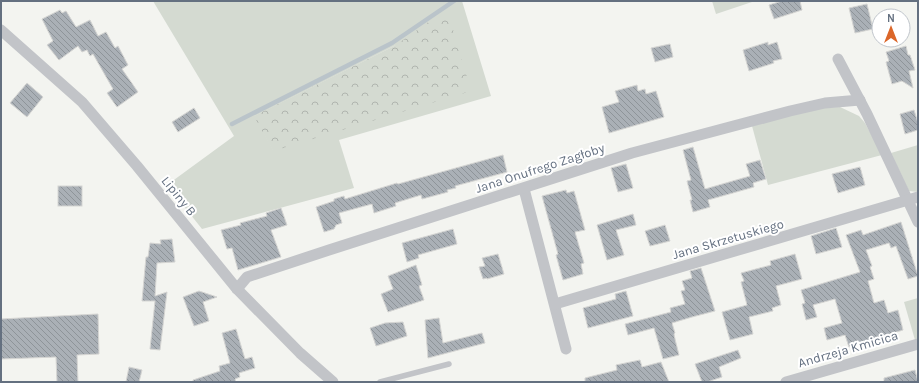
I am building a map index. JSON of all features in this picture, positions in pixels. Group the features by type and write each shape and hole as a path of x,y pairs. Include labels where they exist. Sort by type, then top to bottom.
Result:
{"street":[{"name":"Lipiny B","path":"1,30 82,102 137,166 237,289 300,353 333,382"},
{"path":"838,59 913,198 918,222"},
{"name":"Jana Onufrego Zagłoby","path":"237,289 247,277 632,153 750,121 825,103 860,100"},
{"path":"524,189 566,349"},
{"name":"Jana Skrzetuskiego","path":"555,304 913,198"},
{"name":"Andrzeja Kmicica","path":"786,382 918,344"}],"lane":[{"path":"380,382 449,364"}],"green space":[{"path":"153,1 462,1 491,96 339,140 354,188 202,229 167,185 234,136","holes":["396,45 273,150 255,116"]},
{"path":"712,1 755,1 716,14"},
{"path":"447,9 471,91 273,151 254,116 396,45"},
{"path":"840,107 859,116 865,123 882,155 768,185 752,126 815,108"},
{"path":"918,145 918,192 909,191 891,153"},
{"path":"918,298 918,339 915,340 904,302"}],"building":[{"path":"782,1 800,1 802,10 774,19 769,5"},
{"path":"867,4 871,21 871,29 855,33 849,8"},
{"path":"60,10 62,13 66,11 76,27 90,20 98,36 106,32 115,48 118,46 128,65 122,69 138,92 117,107 107,93 113,89 93,54 90,56 87,50 82,52 78,46 59,60 47,45 53,41 42,19"},
{"path":"768,42 768,45 777,42 782,59 749,71 743,50"},
{"path":"670,44 673,57 655,62 651,48"},
{"path":"899,48 906,48 915,70 909,71 913,88 902,81 892,84 886,62 889,61 886,52"},
{"path":"27,83 43,97 27,117 10,103"},
{"path":"637,85 638,91 645,89 646,94 656,91 664,117 609,133 602,107 619,102 615,91"},
{"path":"194,108 200,118 178,132 172,122"},
{"path":"914,110 918,123 918,130 905,134 900,114"},
{"path":"693,147 705,189 750,176 746,164 760,160 766,179 753,183 754,187 708,200 710,207 693,212 690,200 692,200 687,181 691,180 683,150"},
{"path":"503,155 507,172 455,186 456,188 447,190 448,192 422,199 421,195 395,203 396,206 374,213 372,204 339,213 342,223 336,225 334,229 324,232 316,207 334,201 334,199 344,196 345,199 397,183 398,184"},
{"path":"626,164 633,188 618,192 611,168"},
{"path":"860,167 865,185 838,193 832,174"},
{"path":"58,186 82,186 82,206 58,206"},
{"path":"566,190 567,193 574,191 585,230 575,232 584,263 581,264 583,274 563,280 556,255 558,254 542,196"},
{"path":"281,208 287,225 271,230 281,257 238,270 232,248 227,249 221,230 267,216 266,213"},
{"path":"633,214 636,225 616,230 624,255 607,260 597,225"},
{"path":"901,222 918,276 908,279 896,246 891,248 889,243 866,250 872,266 870,267 874,279 868,281 874,303 884,300 888,313 898,310 903,330 849,347 845,335 827,340 824,328 842,323 835,299 813,305 817,317 806,320 802,304 805,303 801,290 860,272 846,235 861,230 863,235"},
{"path":"665,225 670,241 650,246 645,231"},
{"path":"836,228 842,247 816,254 811,236"},
{"path":"453,229 457,244 418,255 419,258 407,262 402,243"},
{"path":"172,239 175,262 157,263 155,296 167,292 160,350 150,349 155,301 142,301 146,257 148,257 150,243 161,244 160,240"},
{"path":"498,254 504,274 483,279 479,267 485,266 482,258"},
{"path":"795,254 802,279 776,286 781,305 772,308 773,311 749,317 753,334 730,340 722,312 747,305 741,282 744,281 741,273 771,265 770,261"},
{"path":"416,265 422,285 419,286 424,300 388,312 381,294 393,289 388,276"},
{"path":"701,268 715,311 672,323 679,355 663,359 654,328 628,335 625,324 671,312 670,308 685,304 681,291 685,290 682,281 692,278 690,271"},
{"path":"199,291 217,297 203,302 209,321 194,326 183,297"},
{"path":"626,291 633,316 588,328 583,308 616,299 615,294"},
{"path":"98,314 99,354 77,355 78,382 57,382 56,357 1,359 1,319"},
{"path":"439,318 443,343 482,333 485,343 428,358 425,320"},
{"path":"403,322 407,336 376,346 370,328 385,323"},
{"path":"236,329 245,359 252,357 255,368 239,373 240,377 235,379 236,382 193,382 193,380 220,371 219,366 230,363 222,333"},
{"path":"738,350 741,358 719,367 722,377 707,382 702,382 695,364"},
{"path":"640,360 642,367 661,362 669,382 585,382 585,378 617,370 616,365"},
{"path":"129,367 142,370 139,382 126,382"},
{"path":"915,370 918,382 884,382 884,378"}],"waterway":[{"path":"232,124 392,43 454,1"}]}
